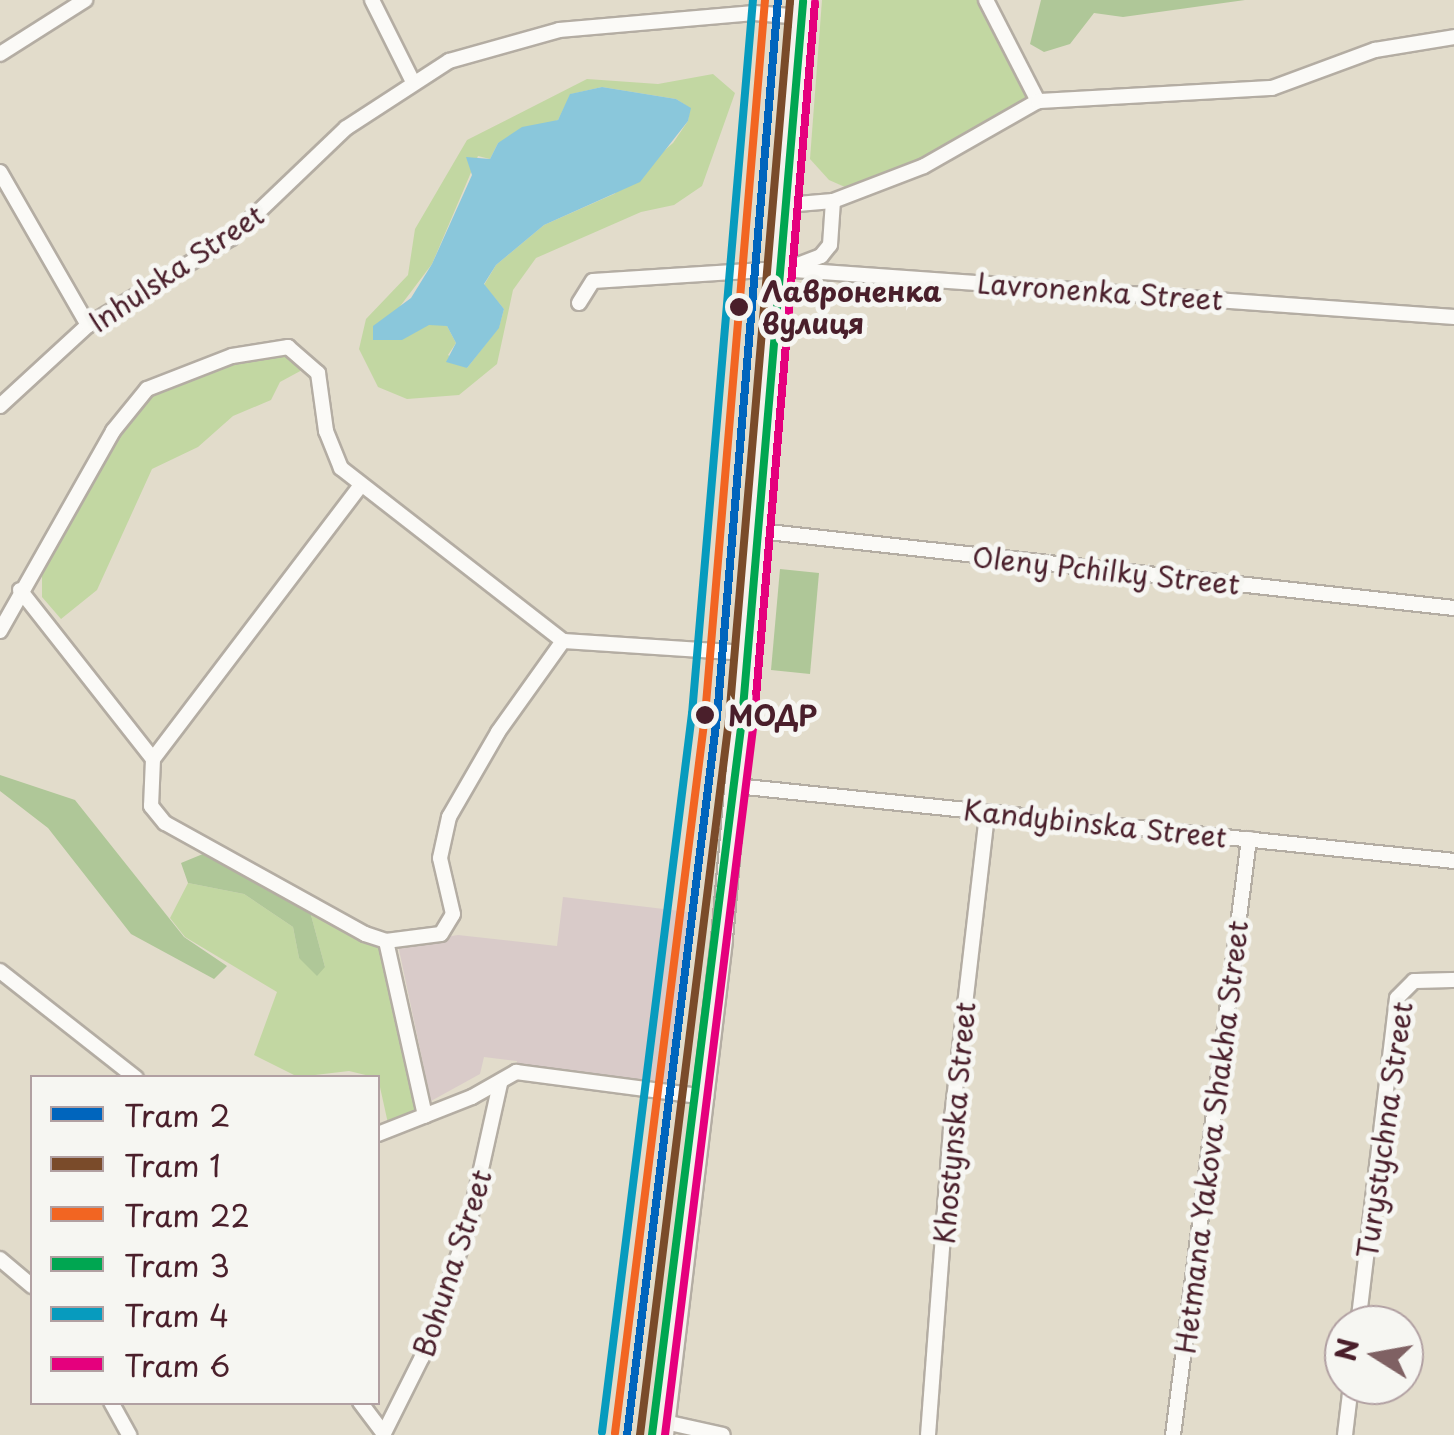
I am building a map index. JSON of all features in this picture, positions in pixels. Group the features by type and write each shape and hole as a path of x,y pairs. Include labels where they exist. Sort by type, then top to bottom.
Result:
{"main road":[{"path":"664,1428 706,1097 803,9"}],"street":[{"path":"0,54 84,0"},
{"path":"372,0 413,82"},
{"path":"986,0 1038,101"},
{"name":"Inhulska Street","path":"0,406 88,325 231,238 346,128 448,61 559,30 803,9"},
{"path":"786,205 833,201 924,166 1038,101 1272,88 1375,50 1454,37"},
{"path":"0,172 88,325"},
{"path":"780,270 821,256 830,245 833,201"},
{"name":"Lavronenka Street","path":"579,303 594,282 780,270 1454,317"},
{"path":"0,631 20,590 132,406 164,378 232,356 288,347 311,362 332,452 361,486 564,642 748,653"},
{"path":"361,486 153,759 151,806 156,817 329,917 386,941 448,929 453,908 440,846 449,817 498,732 564,642"},
{"name":"Oleny Pchilky Street","path":"759,530 1454,608"},
{"path":"20,590 153,759"},
{"name":"Kandybinska Street","path":"736,786 1454,861"},
{"name":"Khostynska Street","path":"928,1435 951,1126 987,812"},
{"name":"Hetmana Yakova Shakha Street","path":"1173,1435 1249,839"},
{"path":"386,941 424,1116"},
{"path":"0,970 132,1075"},
{"name":"Turystychna Street","path":"1360,1305 1397,998 1414,980 1454,980"},
{"path":"380,1133 500,1084 516,1072 706,1097"},
{"name":"Bohuna Street","path":"384,1434 422,1357 468,1228 500,1084"},
{"path":"0,1258 30,1284"},
{"path":"113,1405 128,1435"},
{"path":"362,1405 384,1434"},
{"path":"1345,1435 1349,1405"},
{"path":"664,1428 723,1435"}],"shaded area":[{"path":"563,897 689,912 668,1094 516,1072 517,1061 484,1057 480,1074 431,1101 398,945 458,935 557,946"}],"green space":[{"path":"822,0 986,0 1038,101 924,166 854,191 829,180 810,159"},
{"path":"1041,0 1245,0 1123,17 1094,13 1070,44 1044,52 1030,44"},
{"path":"713,74 735,93 702,186 674,205 641,212 536,258 513,290 497,364 459,395 407,399 378,387 359,349 366,319 408,275 415,229 467,140 587,79 658,84","holes":["602,87 676,99 690,108 688,121 673,143 614,194 544,225 496,265 484,285 504,309 499,327 467,368 448,355 456,343 447,326 398,309 432,264 478,156 490,159 498,143 558,120 571,94"]},
{"path":"262,353 296,355 304,369 280,382 271,400 233,416 198,447 152,469 97,590 61,619 42,597 42,570 131,416 161,389"},
{"path":"780,569 819,573 810,674 771,670"},
{"path":"0,775 75,800 184,937 227,966 214,979 131,934 48,828 0,791"},
{"path":"215,849 308,904 325,967 317,976 299,958 293,927 244,894 188,883 181,863"},
{"path":"188,883 244,894 293,927 299,958 325,967 308,904 386,941 425,1116 389,1128 380,1075 349,1071 294,1075 254,1055 277,992 185,937 170,918"}],"water":[{"path":"602,87 676,99 691,108 688,121 640,182 544,225 496,265 484,284 504,309 499,328 467,368 446,362 456,343 447,326 429,325 402,340 373,340 373,326 411,298 432,264 472,175 466,157 490,159 498,143 522,127 558,120 570,94"}],"tram line":[{"name":"4","path":"602,1432 692,714 753,0"},
{"name":"22","path":"615,1433 705,716 765,0"},
{"name":"2","path":"627,1435 717,717 778,0"},
{"name":"1","path":"640,1435 729,719 790,1"},
{"name":"3","path":"652,1435 742,720 803,2"},
{"name":"6","path":"665,1435 754,720 815,3"}],"place":[{"name":"Лавроненка вулиця","path":"739,307"},
{"name":"МОДР","path":"705,715"}]}
